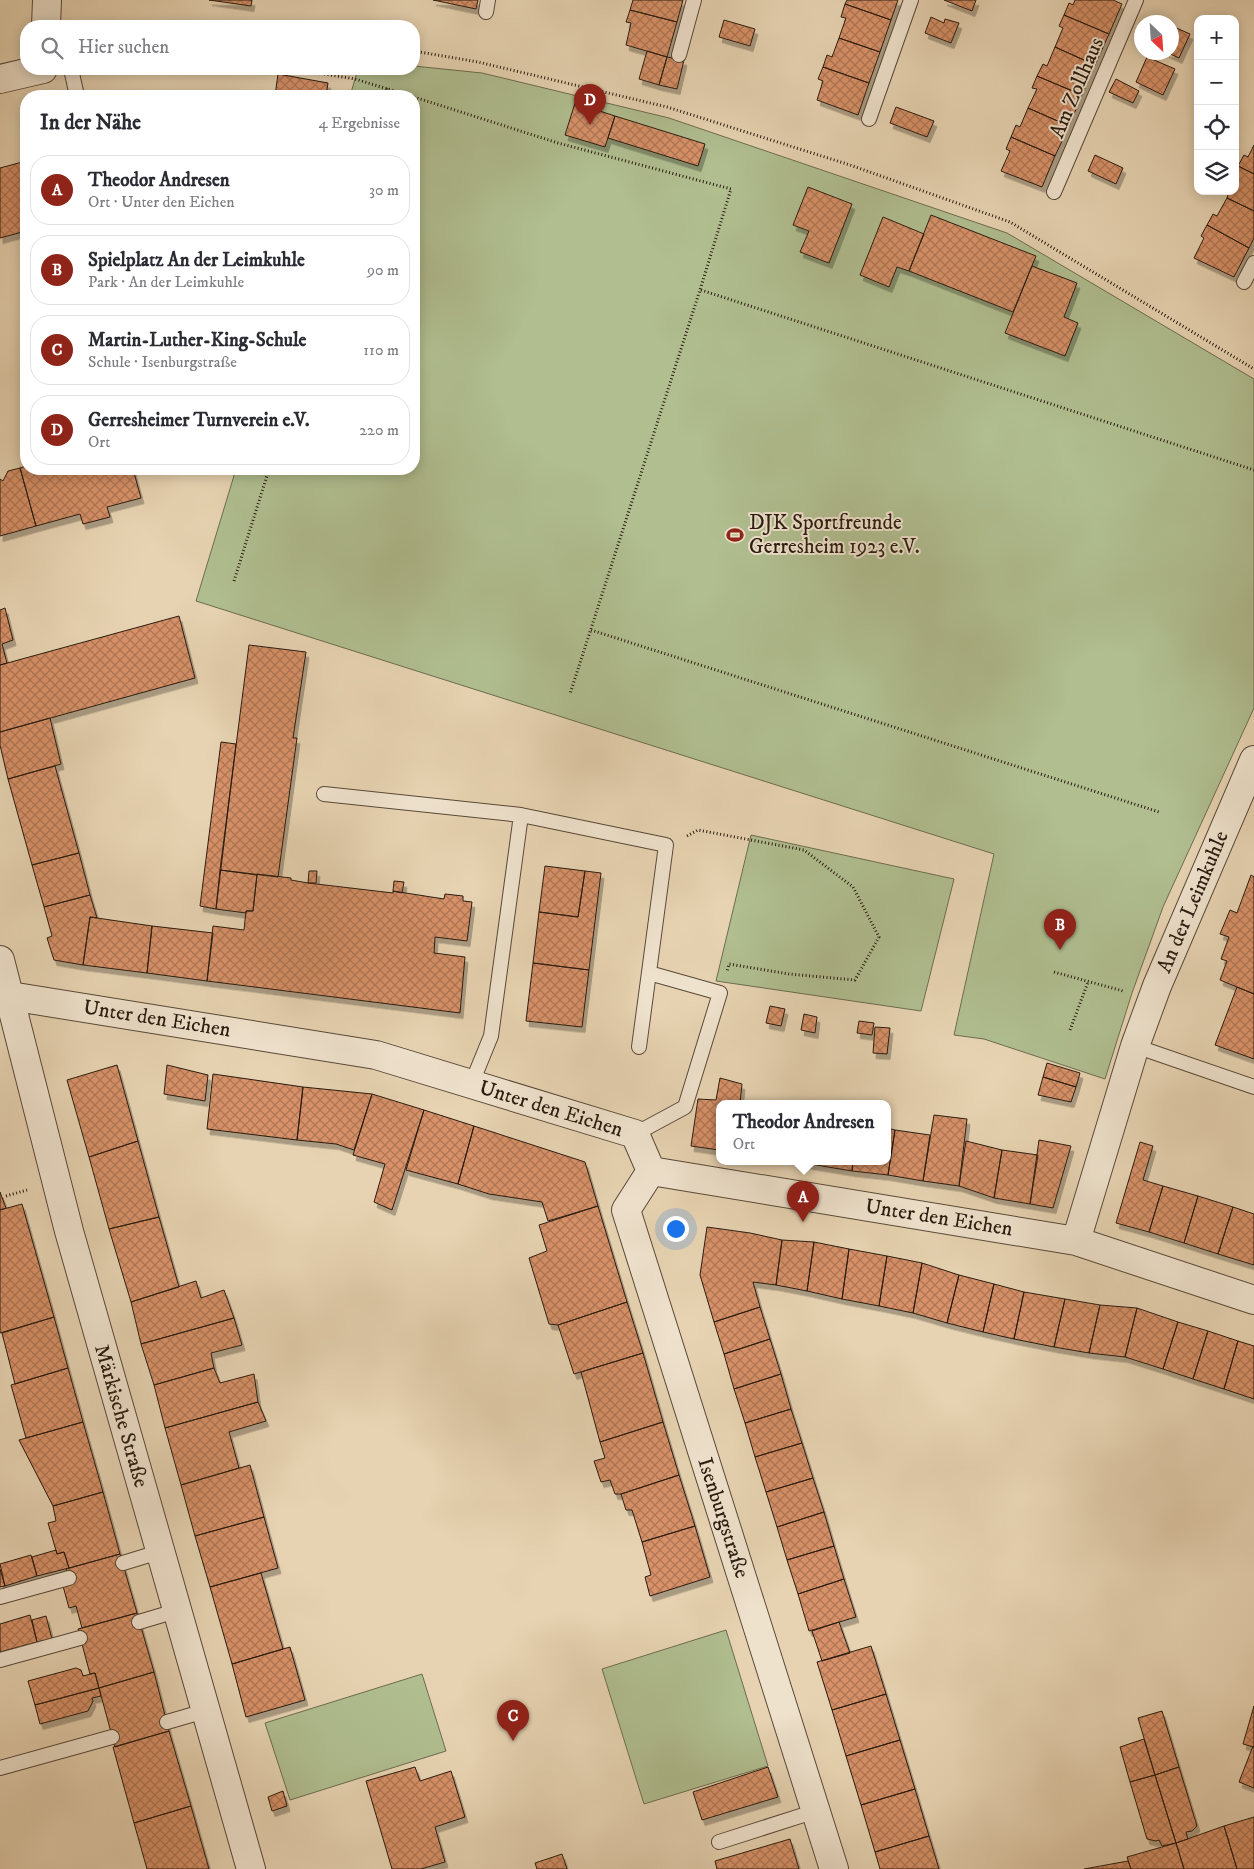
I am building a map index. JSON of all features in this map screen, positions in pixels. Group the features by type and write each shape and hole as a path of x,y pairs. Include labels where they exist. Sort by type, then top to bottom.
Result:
{"street":[{"path":"46,20 47,0"},
{"path":"0,78 20,74"},
{"name":"An der Leimkuhle","path":"1076,1241 1135,1046 1157,986 1254,760"},
{"name":"Märkische Straße","path":"0,960 5,992 69,1231 159,1552 251,1869"},
{"name":"Unter den Eichen","path":"5,992 376,1055 635,1134 651,1172 1076,1241 1254,1300"},
{"name":"Isenburgstraße","path":"651,1172 626,1210 834,1869"}],"lane":[{"path":"679,55 694,0"},
{"path":"869,119 911,0"},
{"name":"Am Zollhaus","path":"1054,192 1136,0"},
{"path":"72,75 76,90"},
{"path":"1244,282 1254,263"},
{"path":"324,794 521,815 666,846 639,1046"},
{"path":"471,1085 491,1036 521,815"},
{"path":"635,1134 685,1107 720,993 649,973"},
{"path":"1135,1046 1254,1087"},
{"path":"123,1563 159,1552"},
{"path":"0,1597 69,1578"},
{"path":"139,1622 176,1611"},
{"path":"0,1660 80,1638"},
{"path":"167,1722 205,1712"},
{"path":"0,1768 112,1737"},
{"path":"719,1842 816,1811"}],"path":[{"path":"420,52 478,62 667,107 850,165 1010,222 1254,369"},
{"path":"330,75 355,79 393,90"},
{"path":"420,99 558,143 731,189 570,694"},
{"path":"700,290 1254,470"},
{"path":"234,581 267,475"},
{"path":"591,630 1158,812"},
{"path":"666,846 698,830 804,850 853,887 880,937 855,980 789,974 729,964 720,993"},
{"path":"1054,972 1132,993 1157,986"},
{"path":"1070,1030 1088,982"}],"green space":[{"name":"DJK Sportfreunde Gerresheim 1923 e.V.","path":"420,67 482,73 669,118 1007,233 1254,379 1254,708 1163,907 1132,993 1105,1079 984,1039 954,1035 994,854 196,601 234,475 420,475 420,90 352,90 356,75 420,75"},
{"path":"751,835 954,879 921,1011 716,981"},
{"path":"726,1630 768,1766 644,1804 602,1669"},
{"path":"422,1674 446,1751 290,1800 265,1723"}],"building":[{"path":"209,0 252,0 251,6"},
{"path":"433,0 478,0 476,9"},
{"path":"633,0 683,0 677,22 630,10"},
{"path":"847,0 898,0 891,20 845,4"},
{"path":"944,0 976,0 972,11"},
{"path":"1075,0 1113,0 1122,4 1109,34 1064,15 1069,3 1073,5"},
{"path":"845,4 891,20 880,52 839,38 846,18 841,17"},
{"path":"630,10 677,22 667,57 626,45 631,23 626,22"},
{"path":"1064,15 1109,34 1095,65 1055,47 1063,28 1059,26"},
{"path":"931,17 944,23 945,19 959,23 951,43 925,33"},
{"path":"724,20 755,29 750,46 719,37"},
{"path":"1179,29 1190,34 1179,58"},
{"path":"839,38 880,52 869,83 823,67 827,55 832,57"},
{"path":"1055,47 1095,65 1082,95 1037,76 1043,64 1047,66"},
{"path":"647,51 667,57 659,85 639,79"},
{"path":"667,57 684,60 677,89 659,85"},
{"path":"1146,60 1154,60 1175,69 1163,95 1136,82"},
{"path":"823,67 869,83 858,115 817,100 823,81 818,79"},
{"path":"278,75 328,83 327,90 276,90"},
{"path":"1037,76 1082,95 1069,126 1028,108 1037,89 1032,88"},
{"path":"1116,79 1139,91 1133,103 1109,92"},
{"path":"575,103 615,116 605,147 565,135"},
{"path":"896,107 934,121 927,137 890,123"},
{"path":"1028,108 1069,126 1055,156 1011,137 1016,125 1020,127"},
{"path":"615,116 705,144 698,166 608,138"},
{"path":"1011,137 1055,156 1042,187 1001,171 1010,151 1006,149"},
{"path":"1254,145 1254,174 1239,166 1244,155 1248,157"},
{"path":"1095,155 1123,168 1116,184 1088,171"},
{"path":"20,163 20,233 0,238 0,168"},
{"path":"1239,166 1254,174 1254,211 1227,198 1228,195 1239,195"},
{"path":"808,187 852,204 829,263 800,252 809,231 793,225"},
{"path":"1227,198 1254,211 1254,238 1249,248 1207,225 1213,214 1217,216"},
{"path":"931,215 1036,256 1013,312 909,271"},
{"path":"883,217 924,234 909,271 897,267 889,287 860,275"},
{"path":"1207,225 1249,248 1234,277 1194,258 1204,238 1201,236"},
{"path":"1032,266 1077,283 1064,317 1078,323 1065,356 1005,333"},
{"path":"20,468 20,475 22,475 36,526 0,536 0,479 3,481 8,471"},
{"path":"22,475 135,475 141,498 107,507 110,517 83,524 80,514 36,526"},
{"path":"5,608 13,640 2,644 7,663 0,665 0,610"},
{"path":"179,616 195,678 0,732 0,665"},
{"path":"249,645 306,652 293,738 297,738 278,877 220,870"},
{"path":"50,718 61,764 8,779 0,745 0,732"},
{"path":"221,742 236,744 216,909 200,906"},
{"path":"55,766 79,853 32,865 8,779"},
{"path":"79,853 90,895 44,907 32,865"},
{"path":"545,866 585,871 578,917 539,912"},
{"path":"220,870 257,875 253,911 246,911 246,913 216,909"},
{"path":"309,871 317,871 316,883 308,883"},
{"path":"585,871 601,873 589,970 533,963 539,912 578,917"},
{"path":"257,874 291,878 291,880 308,883 393,893 393,891 444,899 445,894 463,896 463,901 472,902 467,941 435,937 434,953 465,957 460,1013 207,981 213,926 244,930 246,911 253,911"},
{"path":"1251,875 1254,877 1254,994 1220,980 1227,961 1221,959 1229,937 1220,934 1230,910 1237,913"},
{"path":"394,881 404,882 402,893 393,891"},
{"path":"90,895 97,918 90,917 83,965 54,960 47,938 52,936 44,907"},
{"path":"90,917 152,926 147,973 83,965"},
{"path":"152,926 213,933 207,981 147,973"},
{"path":"533,963 589,970 582,1027 526,1021"},
{"path":"1237,987 1254,994 1254,1059 1215,1045"},
{"path":"770,1006 785,1009 781,1026 766,1023"},
{"path":"804,1014 817,1017 815,1033 801,1030"},
{"path":"859,1021 874,1023 872,1035 857,1033"},
{"path":"875,1027 890,1028 887,1054 873,1053"},
{"path":"1047,1063 1080,1073 1076,1087 1043,1077"},
{"path":"117,1065 138,1141 89,1157 67,1080"},
{"path":"167,1065 208,1075 205,1101 164,1094"},
{"path":"213,1074 303,1087 297,1140 207,1129"},
{"path":"1043,1077 1076,1087 1071,1102 1038,1095"},
{"path":"720,1078 742,1084 740,1100 716,1100"},
{"path":"303,1087 372,1094 354,1150 336,1144 297,1140"},
{"path":"372,1094 424,1110 392,1210 374,1202 385,1164 353,1155"},
{"path":"698,1099 716,1100 716,1150 691,1146"},
{"path":"424,1110 474,1126 458,1184 406,1170"},
{"path":"934,1115 967,1119 959,1186 923,1181"},
{"path":"474,1126 585,1162 598,1206 548,1221 542,1202 489,1194 458,1184"},
{"path":"891,1129 895,1130 891,1156"},
{"path":"895,1130 930,1135 923,1181 888,1175"},
{"path":"1039,1140 1071,1146 1053,1208 1030,1204"},
{"path":"138,1141 159,1217 109,1229 89,1157"},
{"path":"966,1141 1002,1150 994,1198 959,1186"},
{"path":"1140,1142 1153,1146 1143,1180 1163,1186 1149,1232 1116,1223"},
{"path":"1002,1150 1038,1155 1030,1204 994,1198"},
{"path":"816,1165 853,1165 852,1171"},
{"path":"853,1165 890,1165 888,1175 852,1171"},
{"path":"1163,1186 1198,1196 1184,1243 1149,1232"},
{"path":"0,1192 6,1208 0,1210"},
{"path":"1198,1196 1233,1207 1218,1254 1184,1243"},
{"path":"22,1204 54,1317 0,1333 0,1210"},
{"path":"598,1206 627,1302 558,1325 549,1324 529,1258 547,1251 539,1225"},
{"path":"1233,1207 1254,1214 1254,1265 1218,1254"},
{"path":"159,1217 179,1287 131,1302 109,1229"},
{"path":"707,1227 782,1240 776,1285 753,1282 760,1307 714,1322 700,1275"},
{"path":"782,1240 814,1242 807,1291 776,1285"},
{"path":"814,1242 849,1249 842,1299 807,1291"},
{"path":"849,1249 887,1256 879,1306 842,1299"},
{"path":"887,1256 922,1263 913,1313 879,1306"},
{"path":"922,1263 959,1275 947,1323 913,1313"},
{"path":"959,1275 994,1284 983,1332 947,1323"},
{"path":"196,1281 201,1298 224,1290 234,1318 141,1344 131,1302"},
{"path":"994,1284 1024,1292 1014,1339 983,1332"},
{"path":"1024,1292 1065,1299 1054,1347 1014,1339"},
{"path":"1065,1299 1100,1305 1089,1353 1054,1347"},
{"path":"627,1302 643,1353 574,1374 558,1325"},
{"path":"1100,1305 1137,1308 1125,1357 1089,1353"},
{"path":"760,1307 770,1339 724,1354 714,1322"},
{"path":"1137,1308 1178,1322 1163,1369 1125,1357"},
{"path":"54,1317 68,1368 15,1384 2,1333"},
{"path":"234,1318 242,1345 211,1353 214,1368 154,1385 141,1344"},
{"path":"1178,1322 1208,1331 1193,1379 1163,1369"},
{"path":"1208,1331 1238,1341 1224,1389 1193,1379"},
{"path":"770,1339 781,1374 734,1389 724,1354"},
{"path":"1238,1341 1254,1346 1254,1399 1224,1389"},
{"path":"643,1353 663,1422 600,1442 581,1372"},
{"path":"68,1368 83,1422 26,1438 11,1385"},
{"path":"214,1368 220,1383 254,1374 258,1402 165,1428 154,1385"},
{"path":"781,1374 791,1409 745,1423 734,1389"},
{"path":"258,1402 266,1421 229,1432 239,1468 181,1485 165,1428"},
{"path":"791,1409 802,1443 755,1457 745,1423"},
{"path":"83,1422 103,1492 53,1506 19,1440"},
{"path":"663,1422 679,1475 621,1494 615,1494 610,1480 601,1482 594,1461 605,1458 600,1442"},
{"path":"802,1443 813,1478 766,1492 755,1457"},
{"path":"250,1465 264,1517 195,1536 181,1485"},
{"path":"679,1475 695,1526 642,1542 632,1510 626,1510 621,1494"},
{"path":"813,1478 824,1512 777,1527 766,1492"},
{"path":"103,1492 120,1554 69,1568 64,1552 57,1554 48,1523 56,1521 53,1506"},
{"path":"824,1512 834,1546 787,1560 777,1527"},
{"path":"264,1517 278,1568 210,1587 195,1536"},
{"path":"695,1526 710,1577 650,1596 645,1577 651,1575 642,1542"},
{"path":"834,1546 844,1579 798,1594 787,1560"},
{"path":"56,1550 57,1554 64,1552 69,1568 37,1576 32,1557"},
{"path":"120,1554 137,1613 82,1628 76,1606 69,1608 63,1586 70,1584 66,1569"},
{"path":"31,1555 37,1576 5,1586 0,1564"},
{"path":"0,1569 5,1586 0,1587"},
{"path":"261,1573 283,1649 232,1664 210,1587"},
{"path":"844,1579 856,1617 809,1631 798,1594"},
{"path":"137,1613 154,1672 99,1688 95,1673 90,1674 78,1629"},
{"path":"30,1615 37,1642 0,1652 0,1624"},
{"path":"46,1616 52,1639 37,1642 32,1620"},
{"path":"839,1622 850,1653 822,1661 812,1631"},
{"path":"871,1646 886,1694 832,1710 817,1662"},
{"path":"290,1647 305,1700 246,1717 232,1664"},
{"path":"76,1668 81,1670 83,1676 95,1673 99,1688 35,1705 28,1681"},
{"path":"154,1672 169,1731 115,1747 99,1688"},
{"path":"99,1688 101,1696 92,1698 93,1701 88,1711 40,1724 35,1705"},
{"path":"886,1694 900,1740 846,1756 832,1710"},
{"path":"1254,1706 1254,1747 1243,1744"},
{"path":"1162,1711 1179,1767 1155,1775 1138,1718"},
{"path":"169,1731 191,1806 134,1823 113,1747"},
{"path":"1144,1739 1155,1775 1130,1782 1120,1747"},
{"path":"900,1740 915,1789 861,1805 846,1756"},
{"path":"1254,1747 1254,1788 1239,1782"},
{"path":"415,1767 420,1781 451,1771 465,1817 435,1827 445,1862 421,1869 392,1869 366,1781"},
{"path":"768,1767 778,1797 702,1820 693,1792"},
{"path":"1179,1767 1197,1826 1192,1831 1186,1832 1188,1839 1176,1843 1155,1775"},
{"path":"1155,1775 1176,1843 1162,1846 1159,1840 1147,1839 1130,1782"},
{"path":"915,1789 929,1836 875,1852 861,1805"},
{"path":"283,1791 287,1806 272,1811 268,1797"},
{"path":"191,1806 209,1869 147,1869 134,1823"},
{"path":"1254,1817 1254,1869 1237,1869 1224,1826"},
{"path":"1224,1826 1237,1869 1184,1869 1176,1843"},
{"path":"929,1836 939,1869 880,1869 875,1852"},
{"path":"790,1839 799,1869 717,1869 715,1861"},
{"path":"1176,1843 1184,1869 1131,1869 1127,1857"},
{"path":"562,1854 567,1869 537,1869 535,1863"},
{"path":"1128,1861 1131,1869 1084,1869"}],"place":[{"name":"Gerresheimer Turnverein e.V.","path":"590,125"},
{"name":"DJK Sportfreunde Gerresheim 1923 e.V.","path":"735,535"},
{"name":"Spielplatz An der Leimkuhle","path":"1060,950"},
{"name":"Theodor Andresen","path":"803,1222"},
{"name":"Martin-Luther-King-Schule","path":"513,1741"}]}
